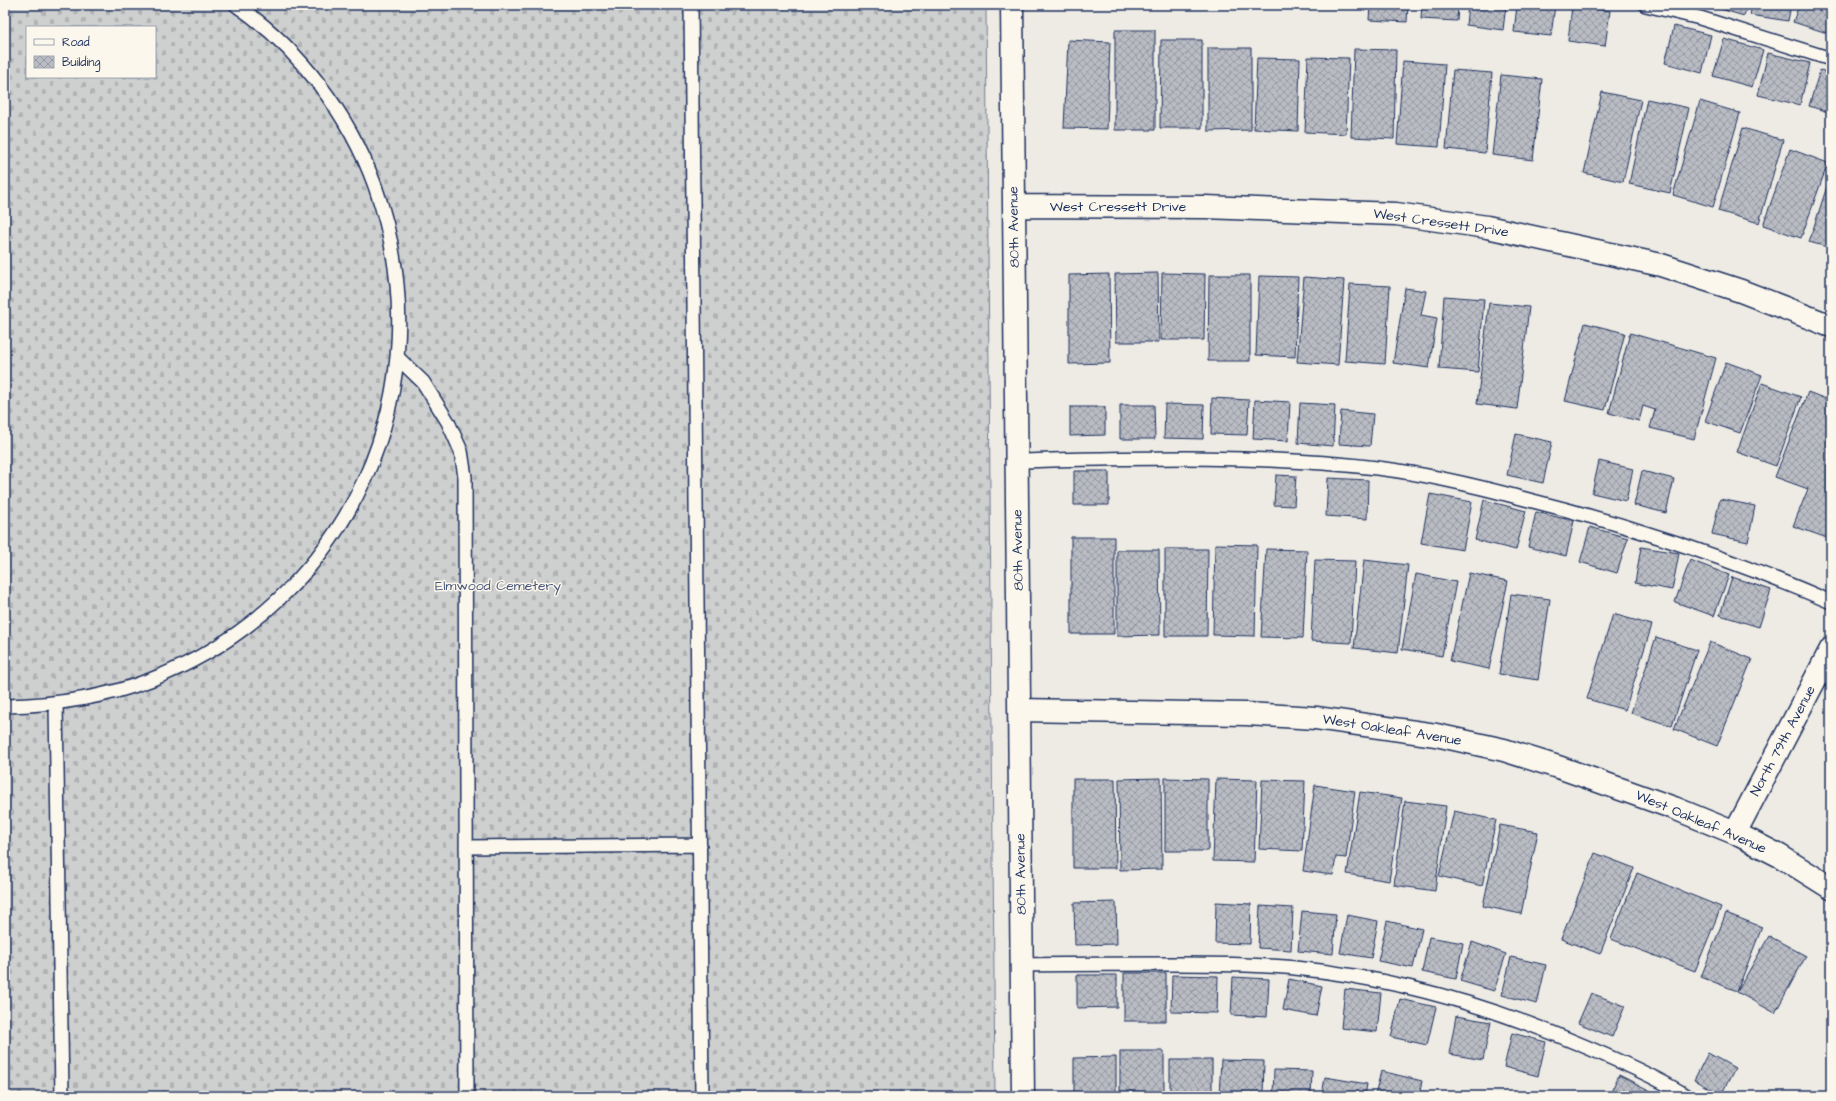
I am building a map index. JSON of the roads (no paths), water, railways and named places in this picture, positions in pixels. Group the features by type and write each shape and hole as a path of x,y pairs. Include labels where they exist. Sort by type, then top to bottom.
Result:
{"street":[{"name":"80th Avenue","path":"1012,5 1023,1096"},
{"name":"West Cressett Drive","path":"1014,206 1205,207 1396,214 1418,217 1486,227 1660,265 1741,291 1831,326"},
{"name":"North 79th Avenue","path":"1734,833 1831,649"},
{"name":"West Oakleaf Avenue","path":"1019,710 1246,714 1316,718 1436,735 1504,750 1562,768 1674,808 1734,833 1780,856 1831,888"}],"lane":[{"path":"5,706 56,703 103,695 149,681 193,661 234,637 271,607 305,573 334,535 361,487 377,451 390,404 398,358 400,309 396,260 385,213 368,167 346,124 319,84 287,47 251,15 236,5"},
{"path":"691,5 702,1096"},
{"path":"1646,5 1700,18 1831,59"},
{"path":"398,358 423,382 448,422 460,451 465,477 467,1096"},
{"path":"1017,461 1254,458 1379,468 1423,475 1512,495 1598,518 1702,552 1831,602"},
{"path":"56,703 62,1096"},
{"path":"466,847 700,845"},
{"path":"1022,965 1254,965 1294,968 1374,979 1451,997 1532,1024 1614,1058 1686,1096"}],"park label":[{"name":"Elmwood Cemetery","path":"498,586"}]}
